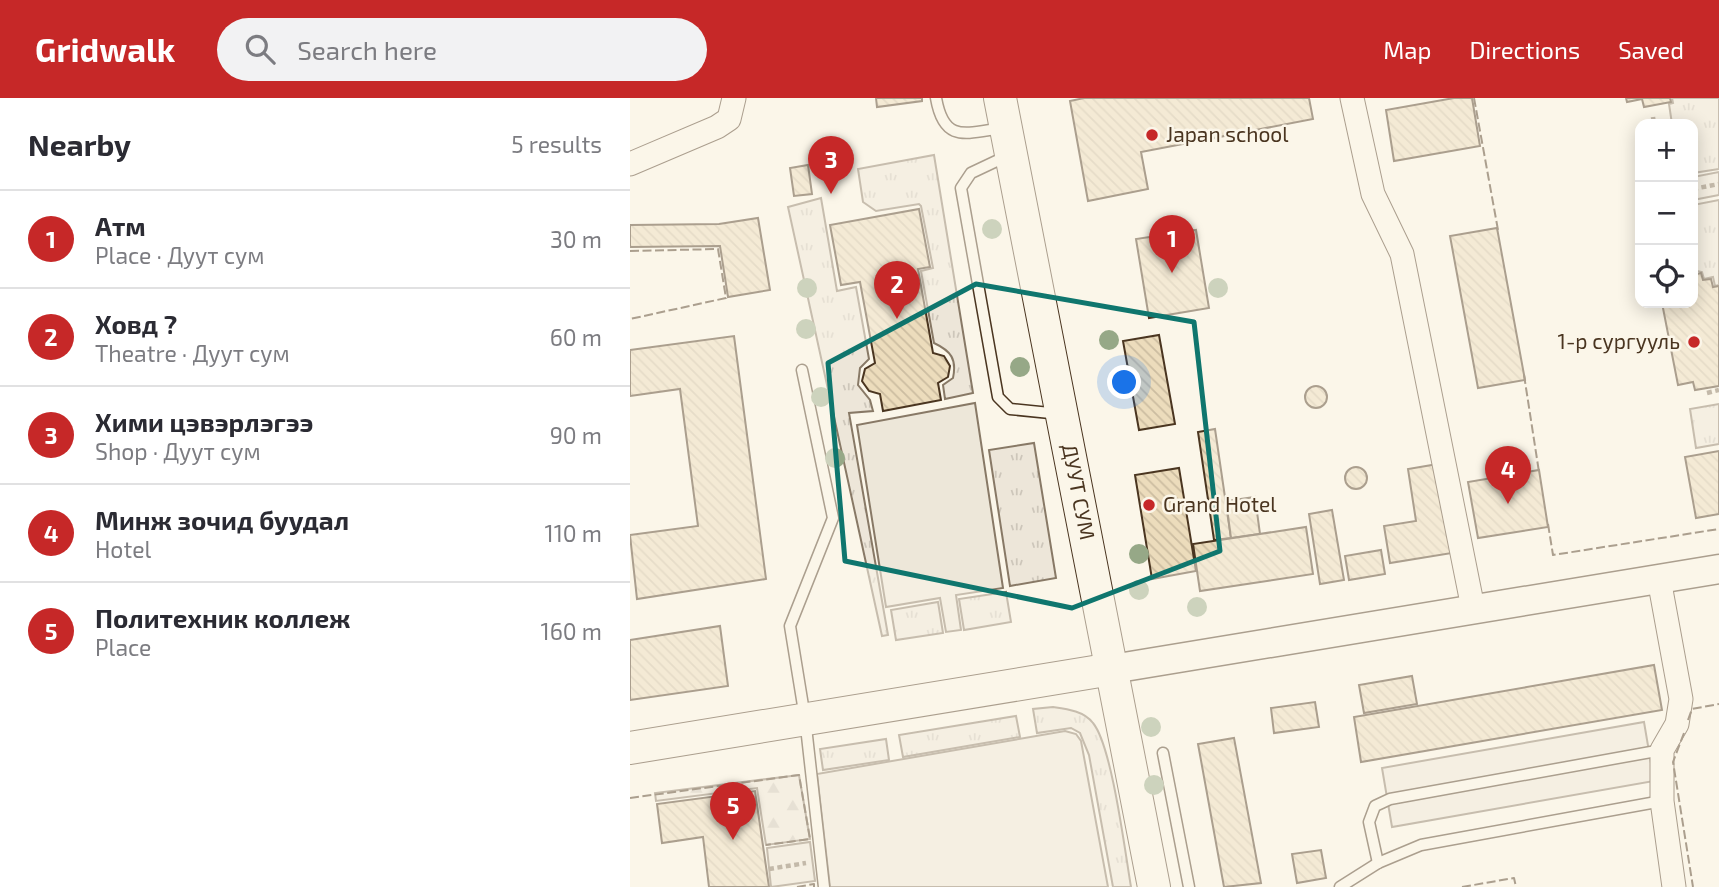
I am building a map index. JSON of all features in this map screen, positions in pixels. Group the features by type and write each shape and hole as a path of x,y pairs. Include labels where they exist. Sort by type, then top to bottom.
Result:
{"main road":[{"name":"ДУУТ СУМ","path":"1006,126 1154,887"},
{"path":"630,748 1112,668"}],"street":[{"path":"630,164 717,127 729,119 734,98"},
{"path":"1352,98 1373,194 1402,254 1473,608"},
{"path":"1112,668 1719,569"},
{"path":"1659,579 1681,699 1676,724 1662,750 1662,801 1674,887"}],"lane":[{"path":"936,98 939,120 951,130 963,133 1006,126"},
{"path":"1006,126 961,188 998,397 1010,409 1062,414"},
{"path":"802,370 833,518 790,626 805,718 824,887"},
{"path":"1378,863 1370,822 1375,806 1390,799 1662,750"},
{"path":"1163,753 1189,887"},
{"path":"1340,887 1378,863 1421,845 1662,801"}],"path":[{"path":"1698,188 1719,184"},
{"path":"1707,393 1719,390"},
{"path":"769,869 821,861"}],"highlighted area":[{"path":"976,284 1194,322 1220,551 1072,608 845,561 828,363"}],"green space":[{"path":"1672,98 1719,98 1719,169 1698,172 1698,119 1671,119 1669,104 1673,103"},
{"path":"934,155 973,393 945,399 943,385 953,378 954,366 949,353 934,343 921,271 933,268 921,206 919,204 876,211 863,202 858,169"},
{"path":"821,198 837,291 856,287 869,359 860,368 858,385 870,400 873,411 849,413 888,635 882,636 788,207"},
{"path":"1719,200 1719,285 1715,286 1713,277 1704,279 1702,272 1698,271 1698,204"},
{"path":"1719,404 1719,444 1696,448 1690,409"},
{"path":"1034,443 1056,578 1010,586 989,450"},
{"path":"1006,592 1011,622 964,630 959,599"},
{"path":"938,602 943,633 896,640 891,610"},
{"path":"1053,707 1075,711 1085,716 1100,735 1117,800 1131,887 1113,887 1089,755 1080,733 1071,728 1037,733 1033,709"},
{"path":"1016,716 1020,737 903,757 899,735"},
{"path":"886,739 889,760 823,770 820,749"},
{"path":"799,775 810,839 766,845 757,788 656,801 655,793"}],"shaded area":[{"path":"1719,172 1719,195 1698,199 1698,176"},
{"path":"975,403 1003,588 956,595 961,630 946,632 940,598 886,607 857,425"},
{"path":"1644,722 1654,781 1392,827 1382,768"},
{"path":"1065,731 1076,734 1081,741 1108,887 830,887 817,774"},
{"path":"810,842 815,881 771,887 767,848"}],"building":[{"path":"876,98 922,98 922,101 877,107"},
{"name":"Japan school","path":"1084,98 1309,98 1313,119 1141,152 1148,189 1088,201 1070,101"},
{"path":"1454,98 1472,98 1480,146 1394,161 1386,110"},
{"path":"1626,98 1670,98 1671,102 1644,107 1642,99 1627,102"},
{"path":"808,165 812,194 794,196 790,168"},
{"path":"919,209 930,267 918,269 933,353 944,356 950,366 948,377 938,383 941,400 883,411 880,394 869,391 862,381 865,369 875,363 860,282 841,285 830,225"},
{"path":"758,218 770,290 728,297 720,246 630,247 630,225 719,224"},
{"path":"1497,228 1525,380 1478,388 1450,236"},
{"path":"1196,230 1209,308 1149,318 1136,239"},
{"name":"1-р сургууль","path":"1701,273 1703,280 1711,279 1713,287 1719,286 1719,386 1695,390 1693,382 1678,385 1663,308 1698,308 1698,274"},
{"path":"1159,335 1175,424 1139,430 1123,341"},
{"path":"734,336 766,579 637,599 630,535 698,526 680,389 630,396 630,350"},
{"path":"1316,386 1326,393 1327,397 1320,407 1316,408 1306,401 1305,397 1312,387"},
{"path":"1215,429 1231,538 1214,540 1198,432"},
{"path":"1719,451 1719,514 1696,518 1685,457"},
{"path":"1438,464 1452,553 1390,563 1384,526 1416,521 1408,469"},
{"path":"1356,467 1366,474 1367,478 1360,488 1356,489 1346,482 1345,478 1352,468"},
{"path":"1179,468 1196,571 1152,579 1135,475"},
{"path":"1539,470 1548,527 1478,538 1468,482"},
{"path":"1255,497 1260,534 1231,538 1226,501"},
{"path":"1332,510 1344,580 1320,584 1309,514"},
{"path":"1306,527 1313,574 1200,591 1193,544"},
{"path":"1381,550 1385,574 1349,580 1345,556"},
{"path":"720,626 728,686 630,700 630,640"},
{"path":"1654,665 1662,710 1361,762 1354,717"},
{"path":"1412,676 1417,704 1364,713 1359,685"},
{"path":"1315,702 1319,727 1274,733 1271,708"},
{"path":"1234,738 1261,883 1224,887 1198,744"},
{"path":"755,791 769,887 709,887 703,837 662,843 657,804"},
{"path":"1321,850 1326,878 1297,883 1292,854"}],"fence":[{"path":"1474,98 1498,230"},
{"path":"630,251 718,249 726,298 630,319"},
{"path":"1524,375 1539,472"},
{"path":"1548,524 1553,555 1719,529"},
{"path":"1688,720 1692,709 1719,704"},
{"path":"1684,733 1673,762 1693,887"},
{"path":"630,798 799,775 810,839 766,845"},
{"path":"1462,887 1514,878 1516,887"},
{"path":"797,887 814,884 814,887"}],"place":[{"name":"Japan school","path":"1152,135"},
{"name":"Хими цэвэрлэгээ","path":"831,194"},
{"name":"Атм","path":"1172,273"},
{"name":"Ховд ?","path":"897,319"},
{"name":"1-р сургууль","path":"1694,342"},
{"name":"Минж зочид буудал","path":"1508,504"},
{"name":"Grand Hotel","path":"1149,505"},
{"name":"Политехник коллеж","path":"733,840"}]}
